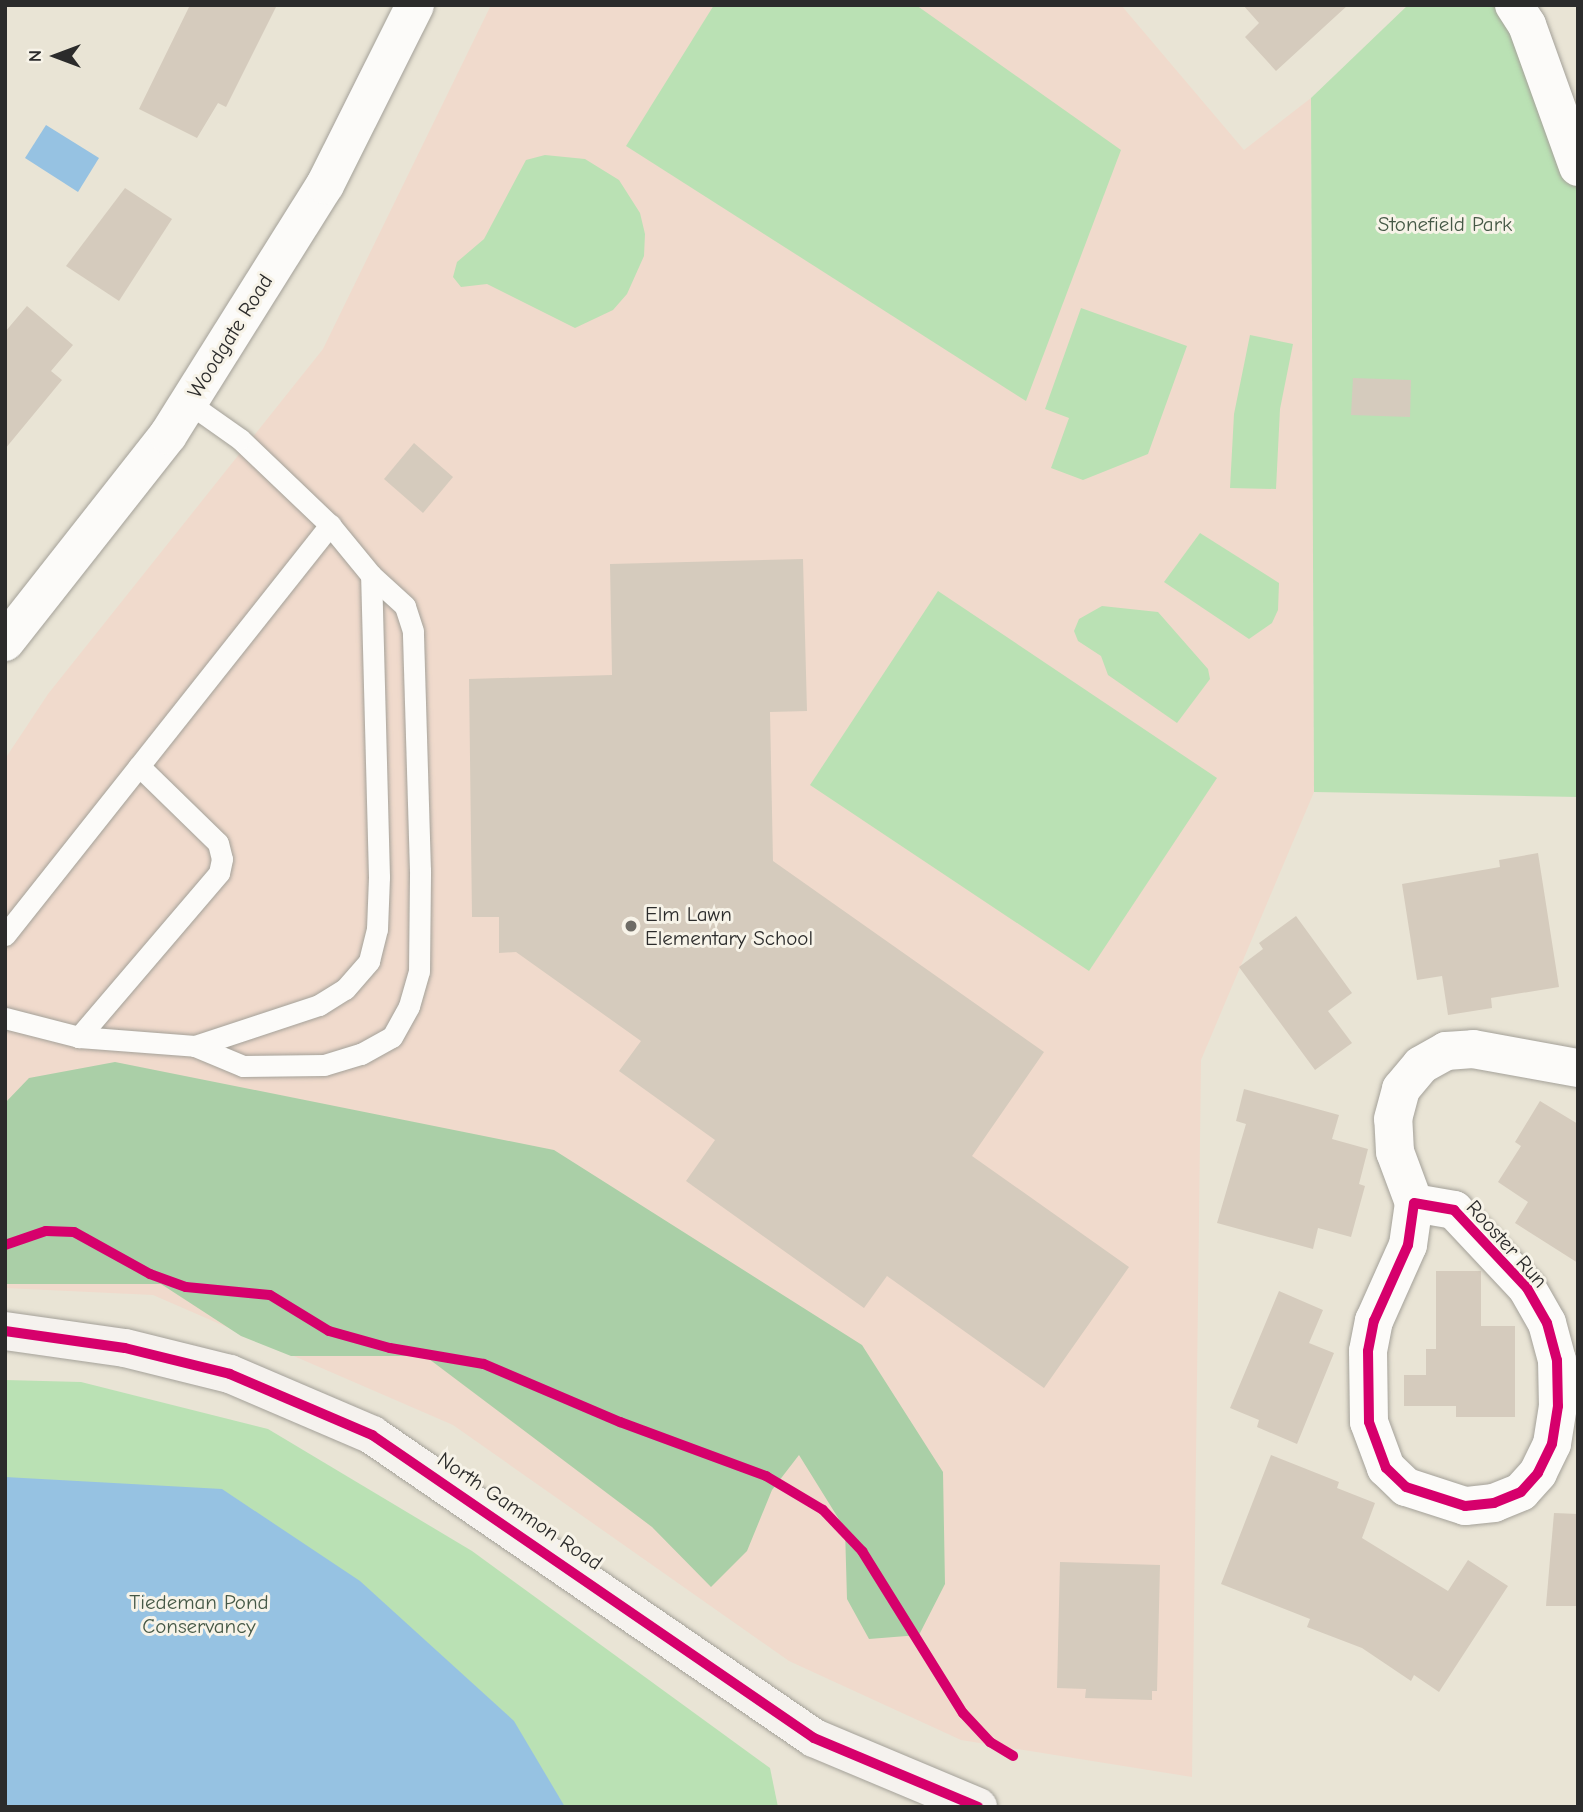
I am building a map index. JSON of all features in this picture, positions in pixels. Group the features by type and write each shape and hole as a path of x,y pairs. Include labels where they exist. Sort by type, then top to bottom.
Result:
{"main road":[{"name":"North Gammon Road","path":"5,1331 125,1348 230,1374 372,1435 814,1738 930,1797 978,1807"}],"street":[{"name":"Woodgate Road","path":"5,642 188,403 325,185 415,5"},
{"path":"1514,5 1527,25 1578,167"},
{"name":"Rooster Run","path":"1414,1203 1454,1210 1527,1288 1547,1323 1557,1360 1558,1406 1552,1444 1538,1473 1521,1492 1494,1503 1465,1506 1406,1487 1386,1468 1369,1422 1366,1387 1372,1331 1408,1245 1414,1203 1395,1152 1393,1119 1401,1089 1421,1065 1446,1051 1473,1049 1578,1069"}],"lane":[{"path":"5,1018 79,1037 195,1046 243,1066 324,1065 360,1054 392,1037 409,1006 419,971 420,871 413,631 405,606 371,575 330,525 240,439 188,403"},
{"path":"5,935 330,525"},
{"path":"195,1046 318,1005 345,989 369,961 377,929 379,877 371,575"},
{"path":"79,1037 219,873 222,859 218,843 139,766"}],"shaded area":[{"name":"Elm Lawn Elementary School","path":"491,5 1121,5 1244,150 1311,98 1314,792 1201,1060 1192,1777 961,1740 789,1661 453,1425 153,1295 5,1288 5,759 48,694 323,349"}],"green space":[{"path":"714,5 916,5 1121,150 1026,401 626,146"},
{"name":"Stonefield Park","path":"1408,5 1514,5 1578,167 1578,797 1314,792 1311,98"},
{"path":"545,155 585,159 619,180 640,213 645,234 644,256 627,294 613,310 575,328 487,284 461,287 453,277 457,262 484,239 526,160"},
{"path":"1081,308 1187,346 1148,454 1083,480 1051,468 1069,418 1045,409"},
{"path":"1250,335 1293,344 1280,409 1276,489 1230,488 1234,414"},
{"path":"1200,533 1279,583 1278,610 1272,623 1249,639 1164,582"},
{"path":"938,591 1217,778 1089,971 810,785"},
{"path":"1102,606 1158,612 1208,669 1210,679 1177,723 1108,675 1101,656 1078,641 1074,631 1079,619"},
{"path":"115,1062 554,1150 862,1345 943,1472 945,1584 919,1635 869,1639 847,1599 845,1529 799,1455 772,1490 747,1551 711,1587 652,1527 425,1356 291,1356 241,1336 161,1284 5,1284 5,1103 29,1078"},
{"name":"Tiedeman Pond Conservancy","path":"5,1380 81,1382 268,1429 472,1551 770,1768 778,1807 5,1807"}],"water":[{"path":"46,125 99,158 78,192 25,158"},
{"name":"Tiedeman Pond Conservancy","path":"5,1477 222,1489 360,1581 514,1721 565,1807 5,1807"}],"building":[{"path":"190,5 277,5 226,107 218,103 197,138 139,109"},
{"path":"1243,5 1348,5 1276,71 1245,37 1259,23"},
{"path":"125,188 172,219 119,301 66,266"},
{"path":"27,306 73,345 51,371 62,380 5,449 5,332"},
{"path":"1353,378 1411,380 1410,417 1351,415"},
{"path":"414,443 453,477 423,513 384,479"},
{"path":"803,559 807,711 770,712 773,861 1044,1052 972,1156 1129,1267 1044,1388 887,1276 864,1308 686,1181 715,1140 619,1071 641,1041 516,952 499,953 499,917 472,917 469,679 612,675 610,564"},
{"path":"1538,853 1559,987 1491,998 1492,1008 1448,1015 1442,976 1417,980 1402,884 1500,867 1499,860"},
{"path":"1296,916 1352,993 1328,1011 1352,1043 1315,1070 1239,967 1263,949 1259,943"},
{"path":"1244,1089 1339,1115 1332,1139 1368,1149 1359,1184 1365,1186 1351,1237 1318,1228 1313,1249 1217,1223 1246,1124 1236,1121"},
{"path":"1540,1101 1578,1124 1578,1263 1515,1223 1528,1202 1498,1182 1521,1146 1515,1142"},
{"path":"1436,1271 1481,1271 1481,1326 1515,1326 1515,1417 1456,1417 1456,1406 1404,1406 1404,1375 1426,1375 1426,1349 1436,1349"},
{"path":"1279,1291 1323,1310 1309,1343 1334,1353 1297,1444 1257,1427 1259,1420 1230,1408"},
{"path":"1271,1455 1339,1482 1337,1488 1375,1503 1362,1538 1448,1591 1468,1560 1508,1586 1439,1692 1414,1675 1411,1681 1362,1648 1307,1627 1310,1619 1221,1584"},
{"path":"1554,1513 1578,1514 1578,1606 1546,1606"},
{"path":"1060,1562 1160,1565 1157,1691 1152,1691 1152,1700 1085,1698 1086,1689 1057,1688"}],"cycle path":[{"path":"1414,1203 1454,1210 1527,1288 1547,1323 1557,1360 1558,1406 1552,1444 1538,1473 1521,1492 1494,1503 1465,1506 1406,1487 1386,1468 1369,1422 1368,1351 1374,1321 1408,1245 1414,1203"},
{"path":"5,1245 46,1231 74,1232 150,1274 186,1287 270,1295 329,1331 390,1348 484,1364 620,1422 766,1476 823,1510 862,1551 963,1713 990,1742 1013,1756"},
{"path":"5,1331 125,1348 230,1374 372,1435 814,1738 978,1807"}],"place":[{"name":"Elm Lawn Elementary School","path":"631,926"}]}
